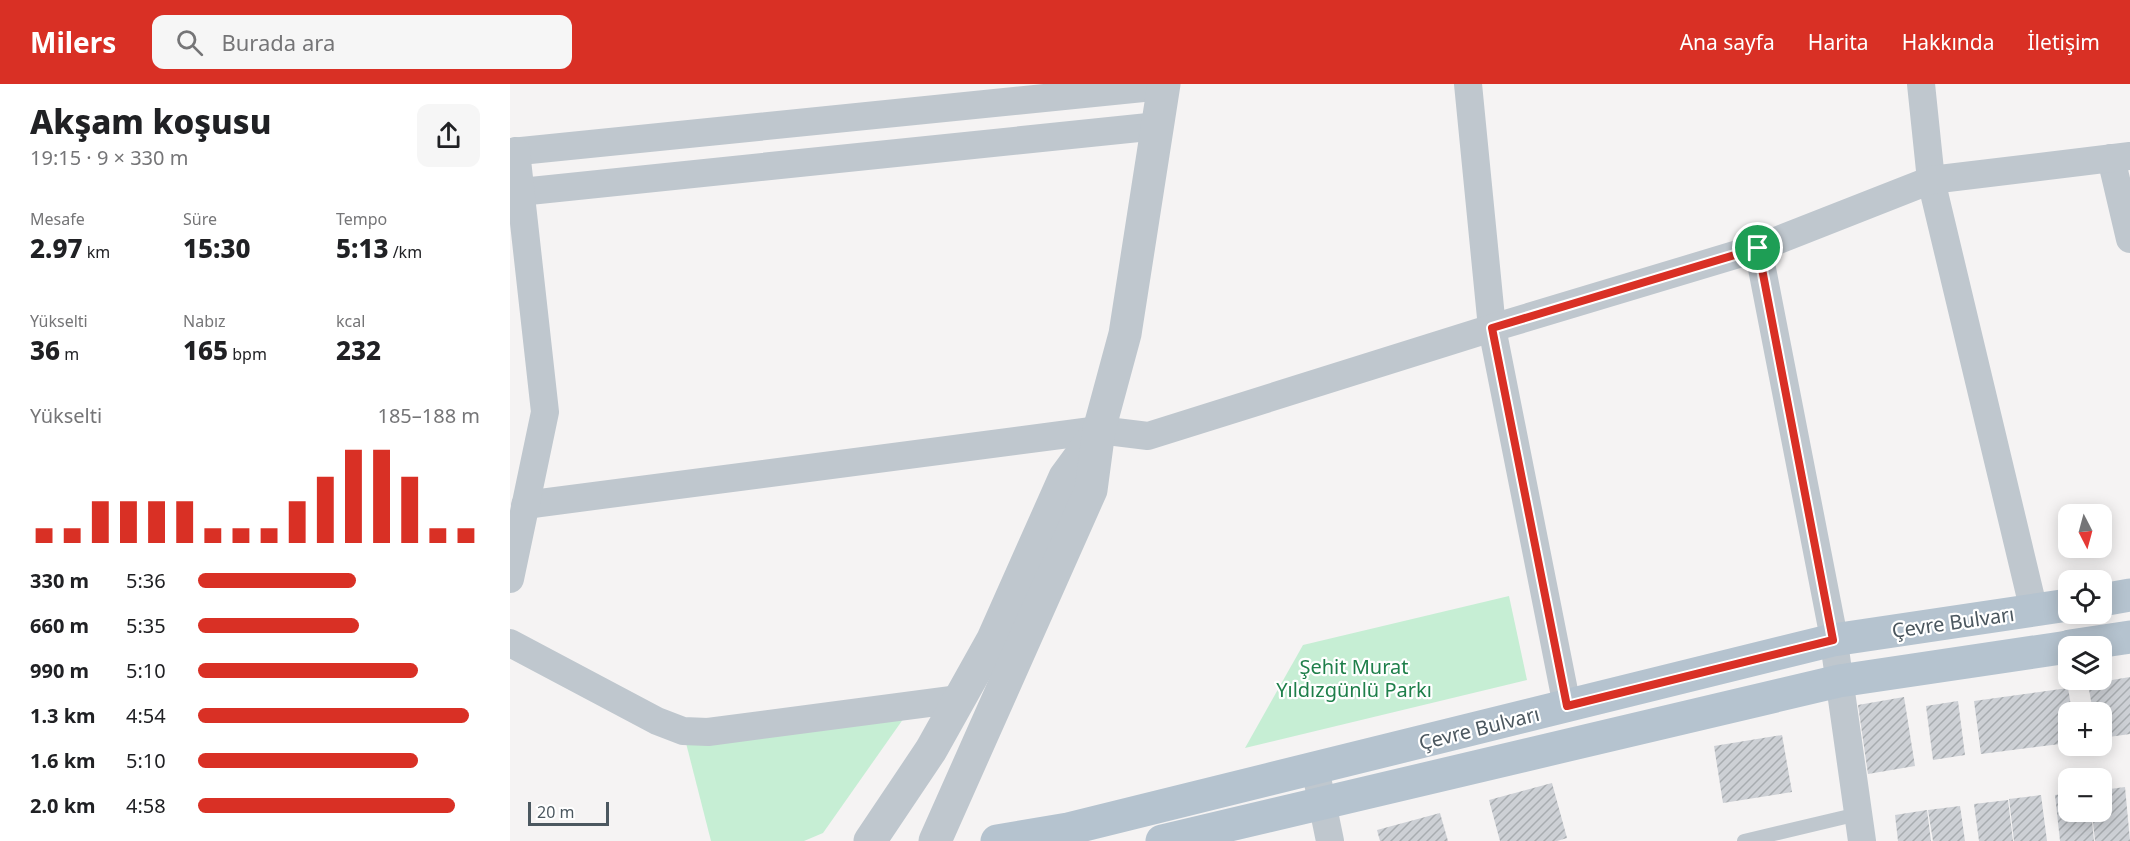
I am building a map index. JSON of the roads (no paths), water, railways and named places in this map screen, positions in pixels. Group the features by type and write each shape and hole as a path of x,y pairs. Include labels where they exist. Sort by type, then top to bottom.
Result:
{"main road":[{"path":"2112,598 2130,595"},
{"name":"Çevre Bulvarı","path":"997,841 1068,829 1833,640 2058,606"},
{"name":"Çevre Bulvarı","path":"2112,640 2130,637"},
{"name":"Çevre Bulvarı","path":"1162,841 1839,681 2058,649"}],"street":[{"path":"1468,84 1492,328 1567,706"},
{"path":"1922,84 1931,180 2034,610"},
{"path":"510,579 545,412 515,192 513,152 1163,85 1125,334 1099,430 1091,490 935,841"},
{"path":"515,192 1158,126"},
{"path":"525,505 1099,430 1148,436 1492,328 1758,248 1931,180 2120,157 2130,239"},
{"path":"1758,248 1833,640 1860,828"},
{"path":"870,841 932,750 993,639 1065,477 1099,430"},
{"path":"510,643 657,721 683,731 708,732 959,699"},
{"path":"1315,768 1330,841"}],"lane":[{"path":"1744,841 1860,828"}],"park label":[{"name":"Şehit Murat Yıldızgünlü Parkı","path":"1354,678"}]}
